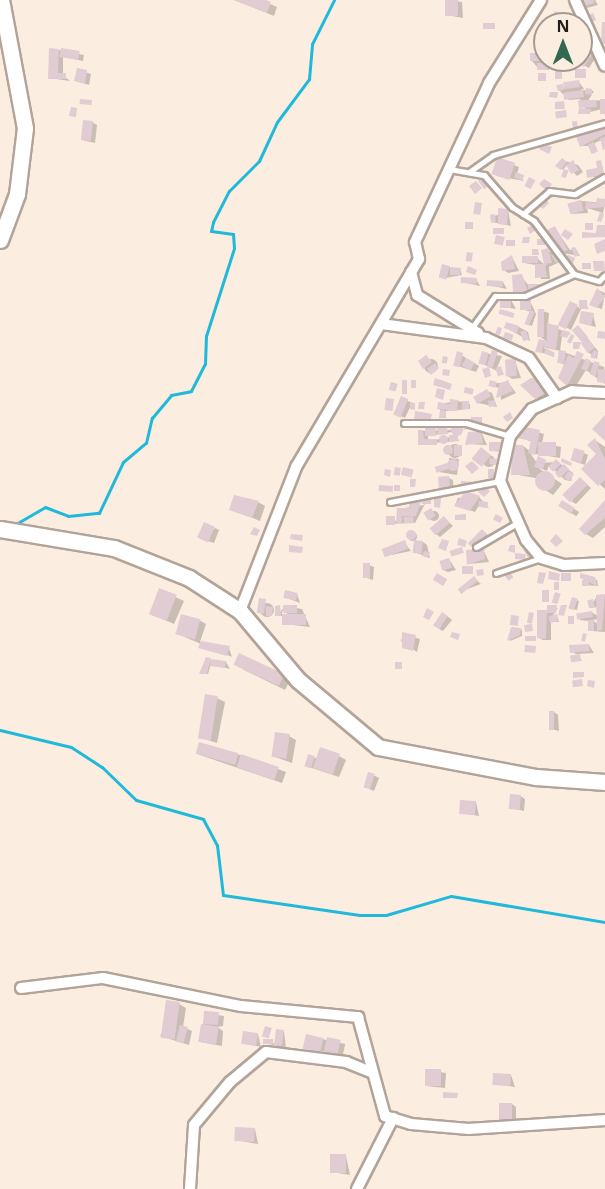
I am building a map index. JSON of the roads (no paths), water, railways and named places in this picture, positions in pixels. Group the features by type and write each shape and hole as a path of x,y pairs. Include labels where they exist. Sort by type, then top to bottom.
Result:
{"street":[{"path":"0,240 16,194 25,128 5,37 1,0"},
{"path":"240,611 296,466 419,259 415,242 489,83 542,0"},
{"path":"575,0 605,66"},
{"path":"411,272 417,295 486,338 529,358 557,398"},
{"path":"381,324 486,338"},
{"path":"605,393 572,391 532,410 510,436 500,481 517,523 542,558 564,565 605,563"},
{"path":"0,529 114,548 160,563 240,611 298,680 378,747 536,777 605,782"},
{"path":"21,987 103,978 241,1006 358,1017 385,1116 469,1129 605,1120"},
{"path":"190,1189 194,1125 230,1082 266,1052 346,1062 373,1073"},
{"path":"357,1189 393,1118"}],"lane":[{"path":"469,172 493,154 605,123"},
{"path":"449,169 484,175 551,240 574,274"},
{"path":"523,214 549,191 575,194 605,177"},
{"path":"471,329 495,296 525,296 574,274 599,281 605,275"},
{"path":"404,423 466,423 510,436"},
{"path":"390,502 500,481"},
{"path":"476,547 517,523"},
{"path":"496,573 542,558"}],"waterway":[{"path":"14,525 45,507 68,516 99,513 123,462 146,443 152,418 171,395 191,391 205,364 206,336 234,248 233,234 211,231 213,222 229,191 259,161 277,122 309,79 312,44 334,0"},
{"path":"0,730 71,747 102,767 136,800 203,819 217,845 223,895 360,915 386,915 451,896 605,922"}]}
